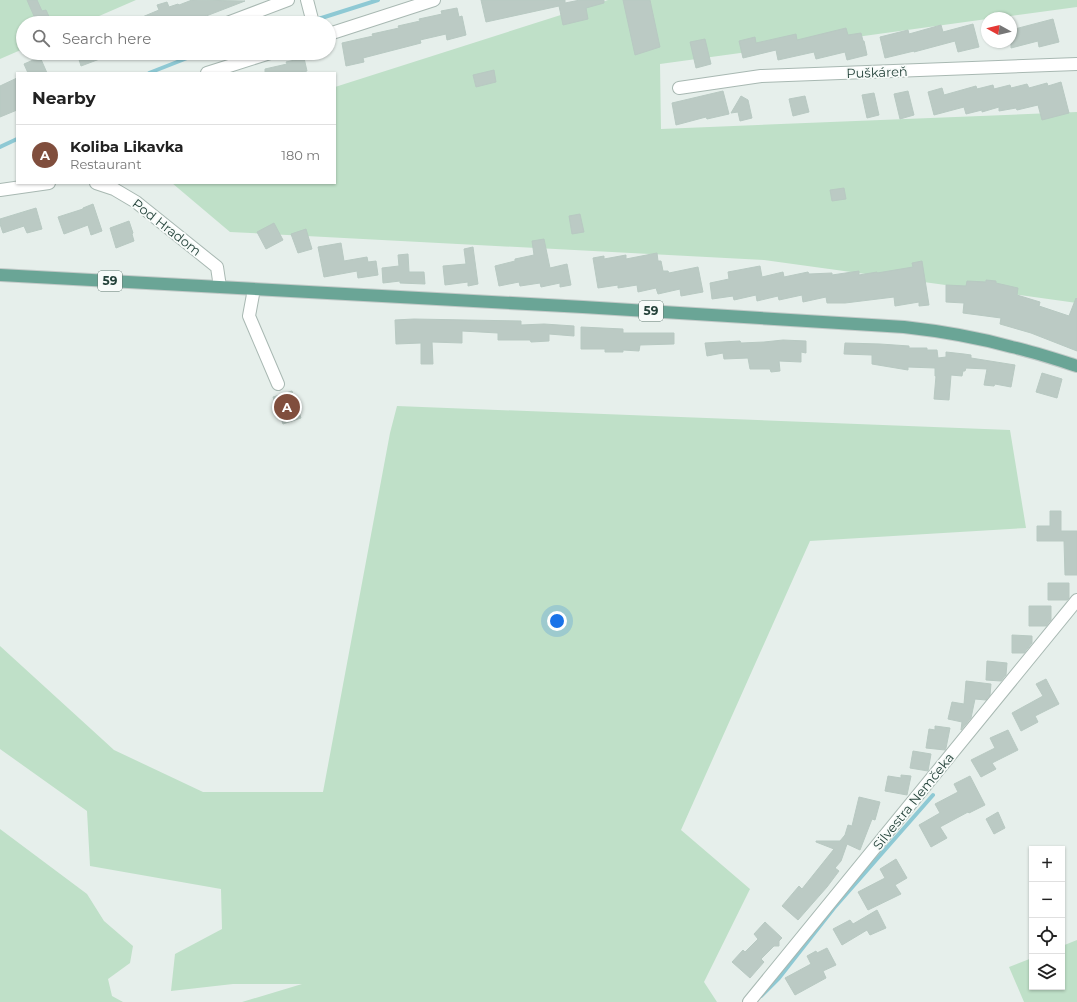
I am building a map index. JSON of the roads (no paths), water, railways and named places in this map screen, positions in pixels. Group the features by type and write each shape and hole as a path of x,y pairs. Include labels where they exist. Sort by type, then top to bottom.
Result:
{"main road":[{"name":"59","path":"0,275 599,308 904,327 975,338 1013,347 1077,366"}],"street":[{"path":"246,16 288,0"},
{"path":"307,0 311,16"},
{"path":"336,32 434,0"},
{"path":"210,72 248,60"},
{"name":"Puškáreň","path":"679,88 761,76 1077,64"},
{"path":"0,190 42,184"},
{"name":"Pod Hradom","path":"100,184 114,188 136,202 217,267 220,287"},
{"path":"254,289 249,316 278,384"},
{"name":"Silvestra Nemčeka","path":"749,1002 1077,600"}],"waterway":[{"path":"328,16 378,0"},
{"path":"152,72 182,60"},
{"path":"0,147 16,139"},
{"path":"761,996 779,978 834,908 933,795"}],"place":[{"name":"Koliba Likavka","path":"287,407"}]}
